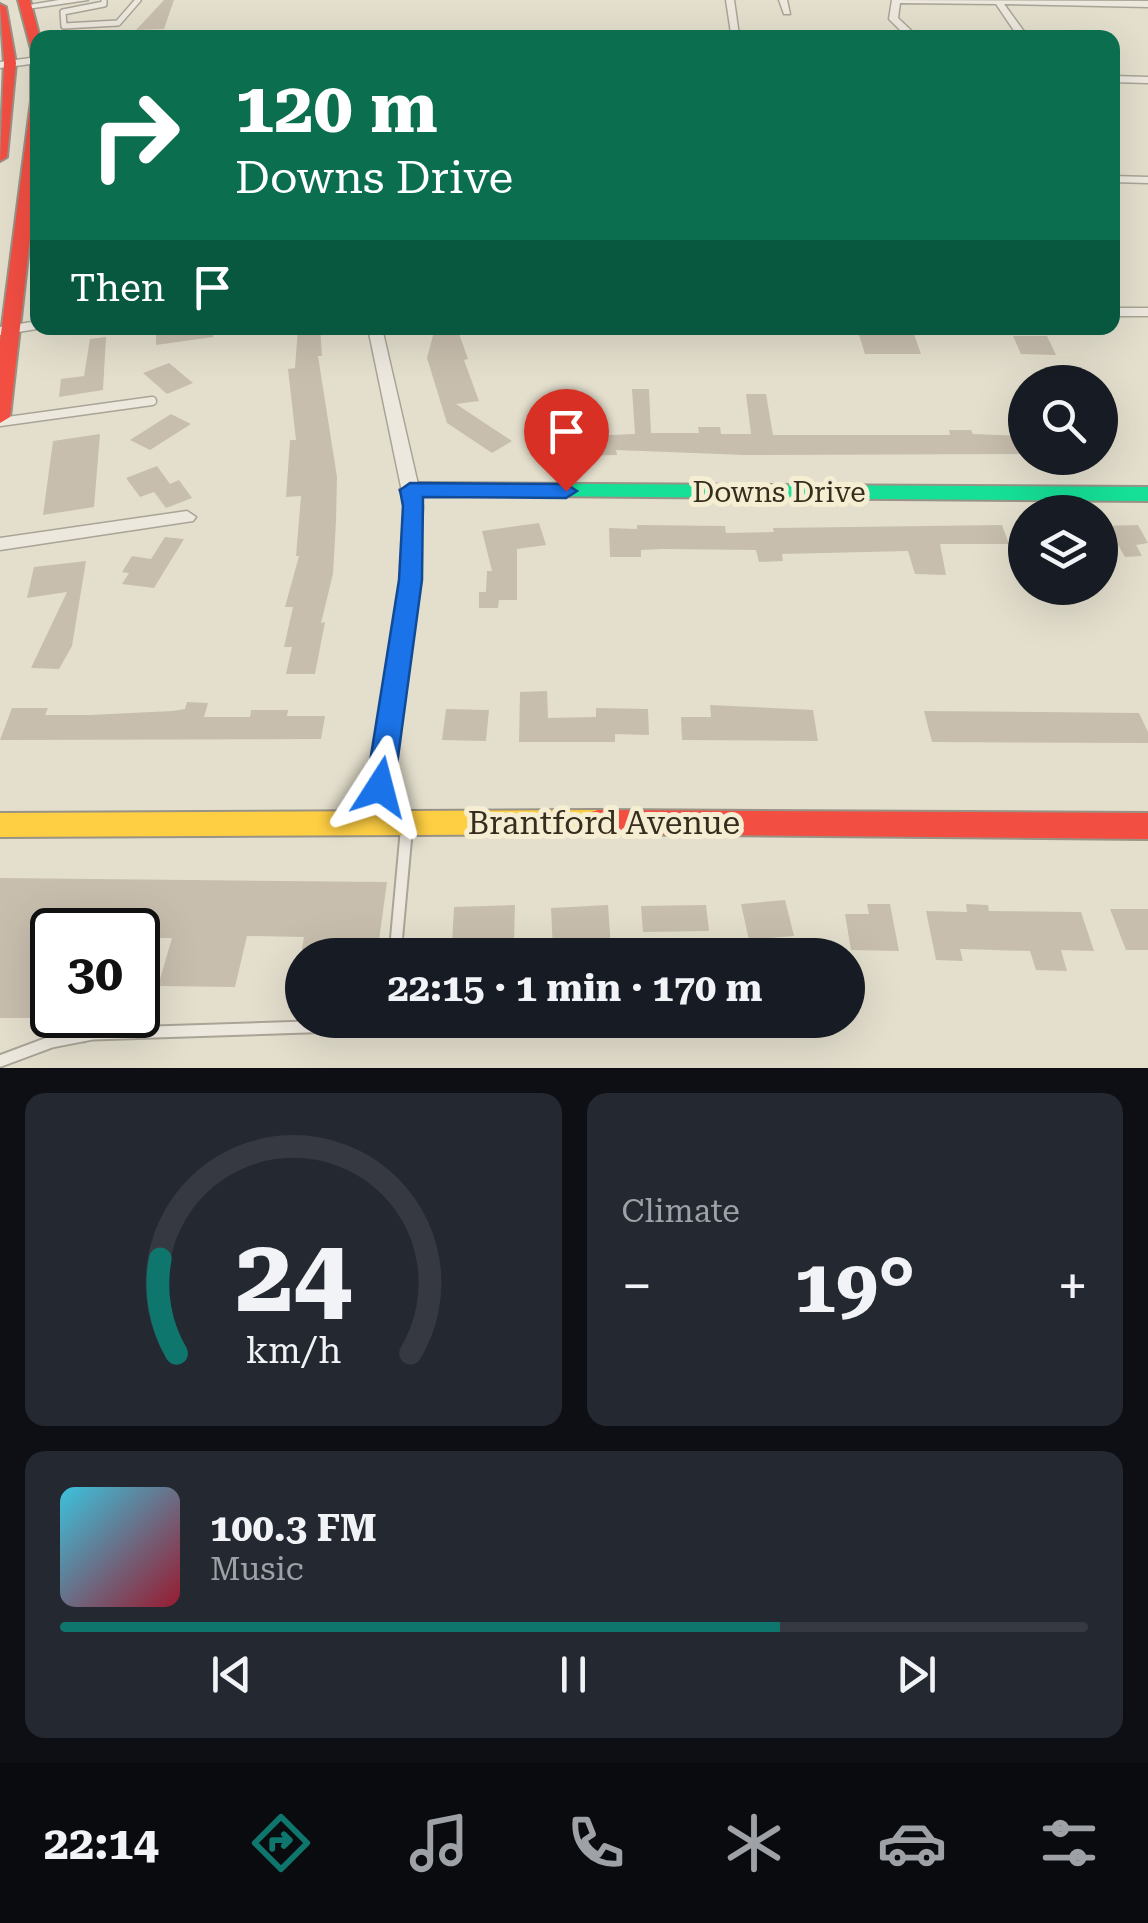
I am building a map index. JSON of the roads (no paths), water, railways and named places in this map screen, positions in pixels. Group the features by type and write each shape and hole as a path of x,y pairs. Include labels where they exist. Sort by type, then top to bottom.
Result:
{"main road":[{"path":"25,3 31,30"},
{"path":"0,7 11,42 0,157"},
{"path":"0,420 6,330 30,164"},
{"name":"Downs Drive","path":"410,490 1148,494"},
{"name":"Brantford Avenue","path":"0,825 407,822 1148,826"}],"street":[{"path":"25,3 84,0"},
{"path":"730,0 735,30"},
{"path":"783,0 787,12"},
{"path":"905,30 892,19 898,0 1148,4"},
{"path":"997,0 1018,30"},
{"path":"1120,79 1148,80"},
{"path":"1120,180 1146,182"},
{"path":"1120,312 1148,312"},
{"path":"375,822 410,580 414,506 377,335"},
{"path":"0,544 187,517"}],"lane":[{"path":"104,0 104,4 62,12 64,26 118,23 138,0"},
{"path":"0,420 152,401"},
{"path":"396,938 407,822"},
{"path":"160,1033 285,1028"},
{"path":"0,1061 76,1038"}]}
